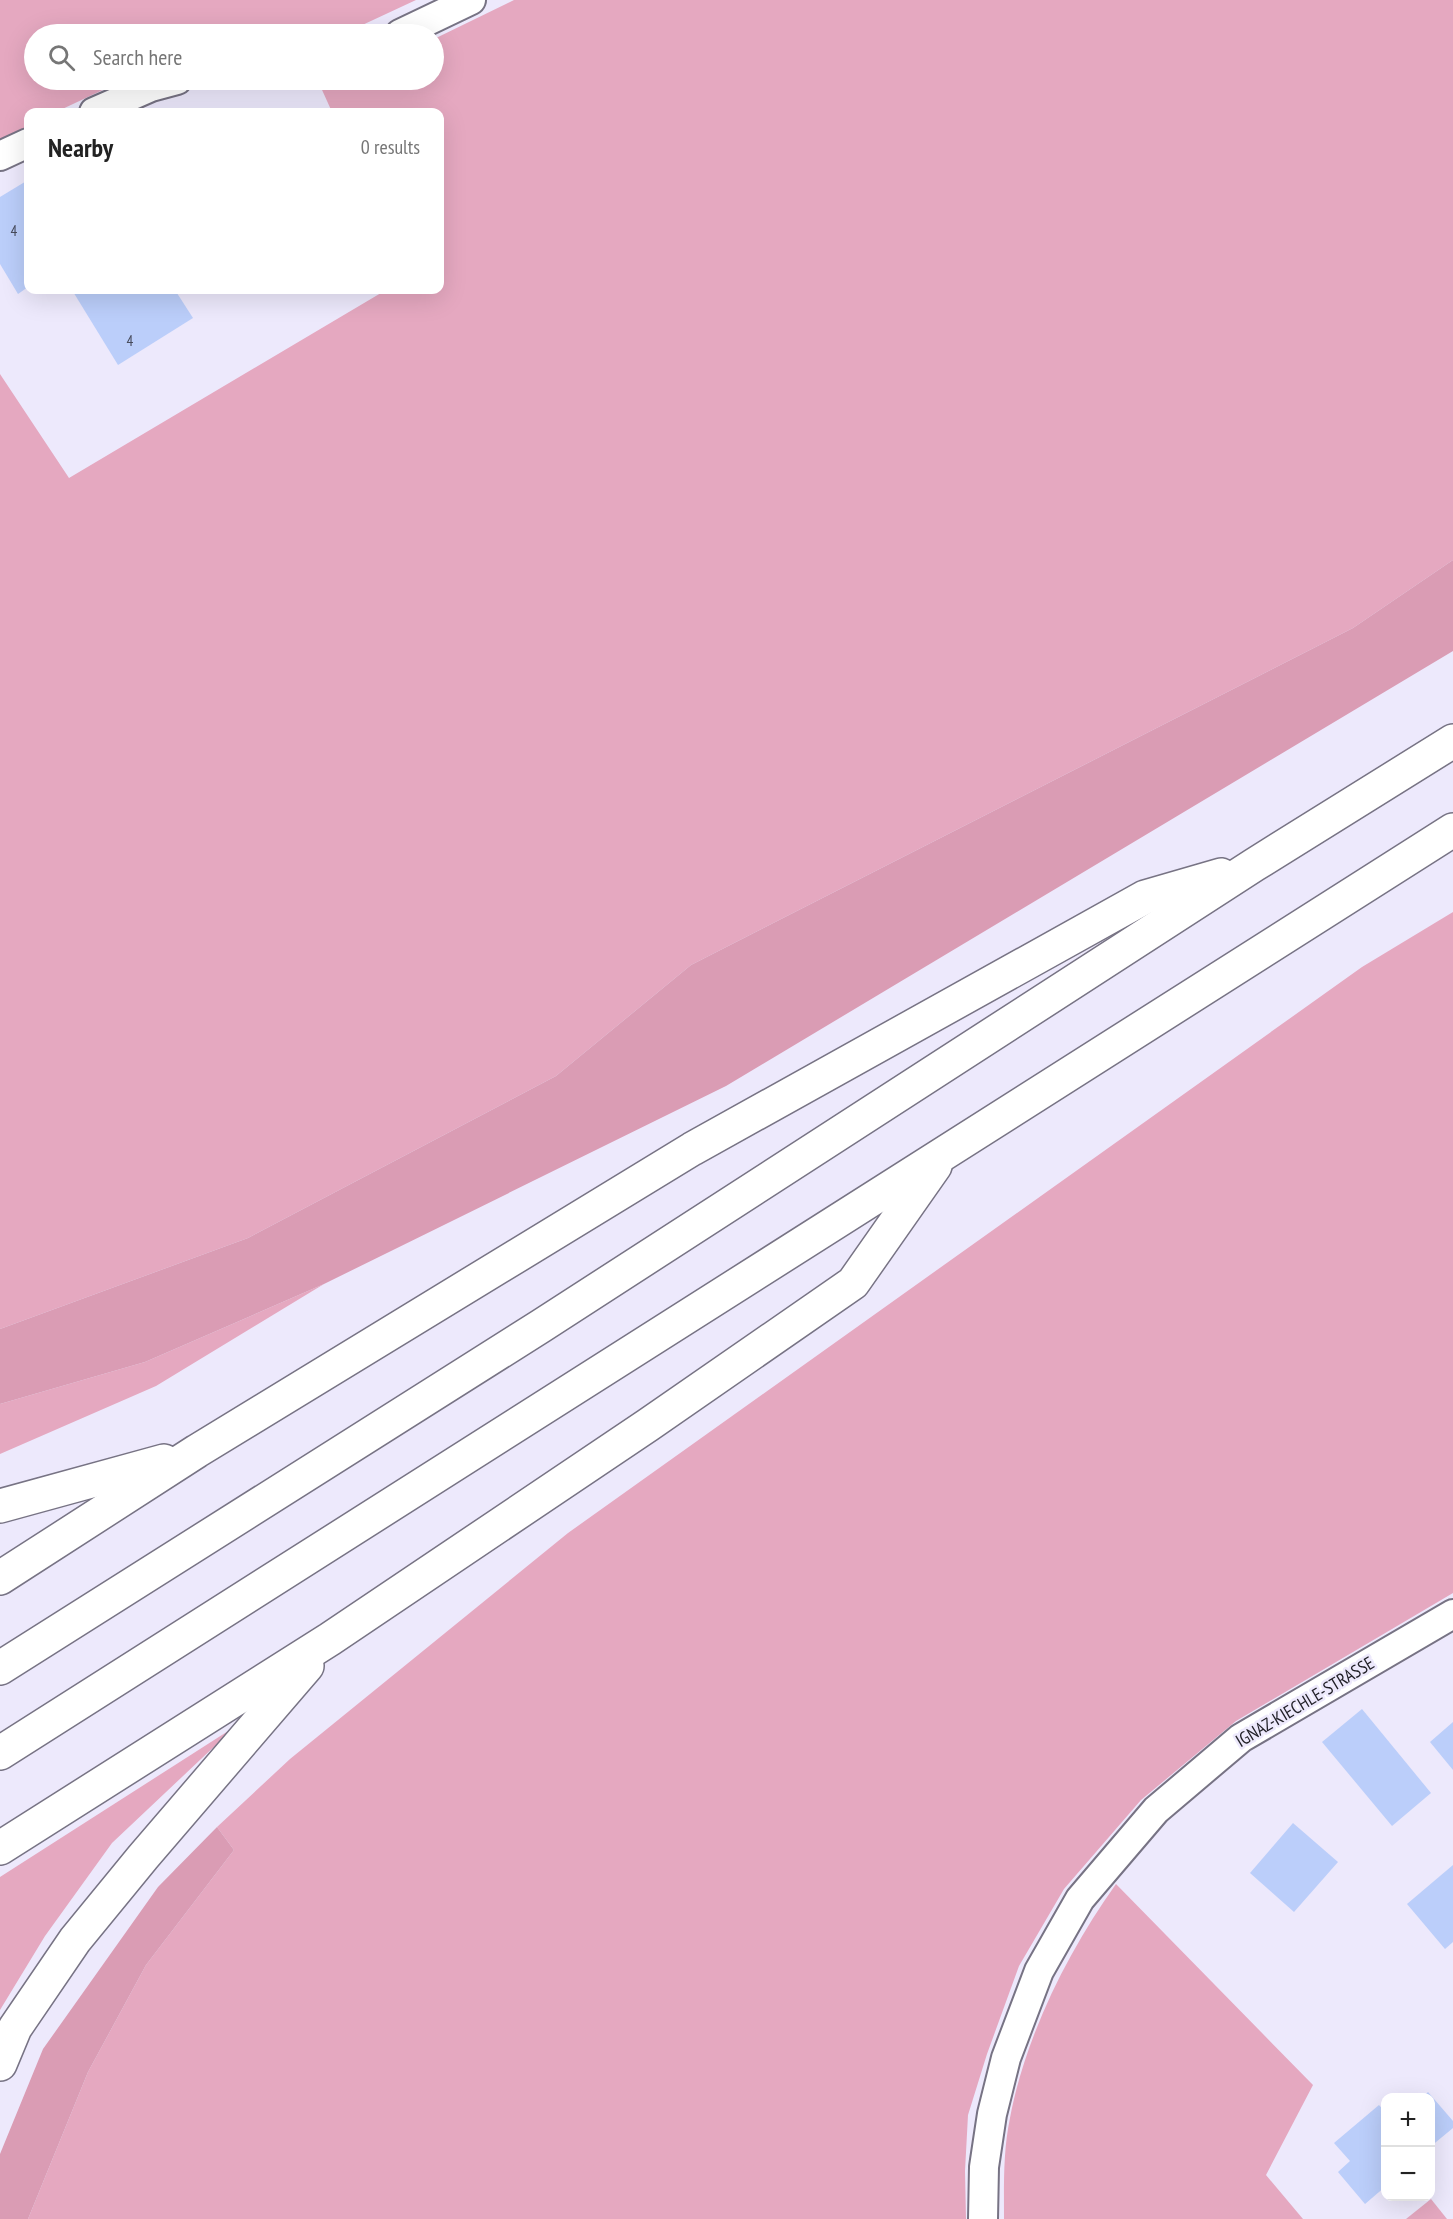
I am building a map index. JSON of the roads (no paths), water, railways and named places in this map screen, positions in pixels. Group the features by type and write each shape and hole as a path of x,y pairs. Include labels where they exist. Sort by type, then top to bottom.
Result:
{"highway":[{"path":"0,1668 541,1326 1254,865 1453,741"},
{"path":"0,1753 1453,830"},
{"path":"0,1578 197,1451 692,1149 1145,897 1254,865"},
{"path":"0,1848 330,1639 648,1425 853,1283 945,1152"},
{"path":"0,1506 197,1451"},
{"path":"0,2064 15,2028 75,1940 330,1639"}],"street":[{"path":"421,24 471,0"},
{"path":"103,108 144,90"},
{"path":"0,156 24,145"},
{"name":"IGNAZ-KIECHLE-STRASSE","path":"983,2219 984,2167 992,2114 1006,2058 1039,1971 1080,1899 1156,1810 1241,1738 1453,1614"}]}
